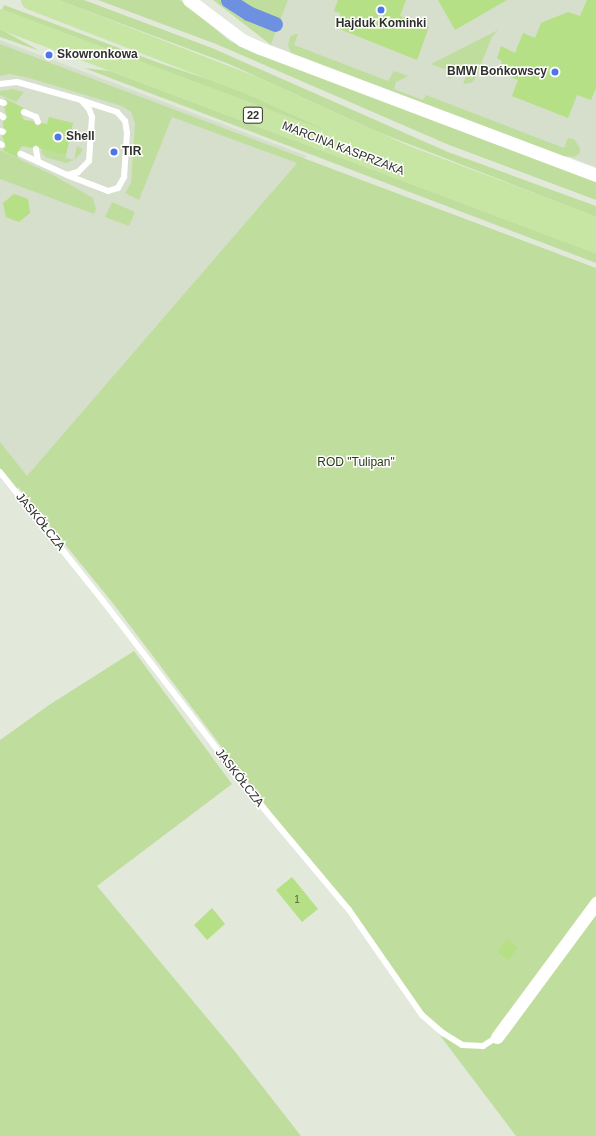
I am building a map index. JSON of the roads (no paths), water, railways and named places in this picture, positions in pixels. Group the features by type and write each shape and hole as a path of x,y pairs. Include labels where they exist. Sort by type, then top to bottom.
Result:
{"main road":[{"name":"MARCINA KASPRZAKA","path":"31,0 255,87 405,155 596,227"},
{"name":"MARCINA KASPRZAKA","path":"0,19 596,243"}],"street":[{"path":"189,0 242,40 260,48 596,175"},
{"path":"497,1037 596,903"}],"lane":[{"path":"0,84 17,82 81,100 117,112 123,117 127,133 124,177 118,188 108,191 67,175 21,154"},
{"path":"67,175 83,170 89,161 92,117 90,109 81,100"},
{"path":"24,112 36,117 38,122"},
{"path":"36,149 38,162"},
{"name":"JASKÓŁCZA","path":"0,472 103,600 250,792 349,910 422,1015 443,1033 465,1046 483,1046 497,1037"}],"waterway":[{"path":"228,0 248,13 275,24"}],"place":[{"name":"Hajduk Kominki","path":"381,10"},
{"name":"Skowronkowa","path":"49,55"},
{"name":"BMW Bońkowscy","path":"555,72"},
{"name":"Shell","path":"58,137"},
{"name":"TIR","path":"114,152"}],"park label":[{"name":"ROD \"Tulipan\"","path":"356,463"}]}
